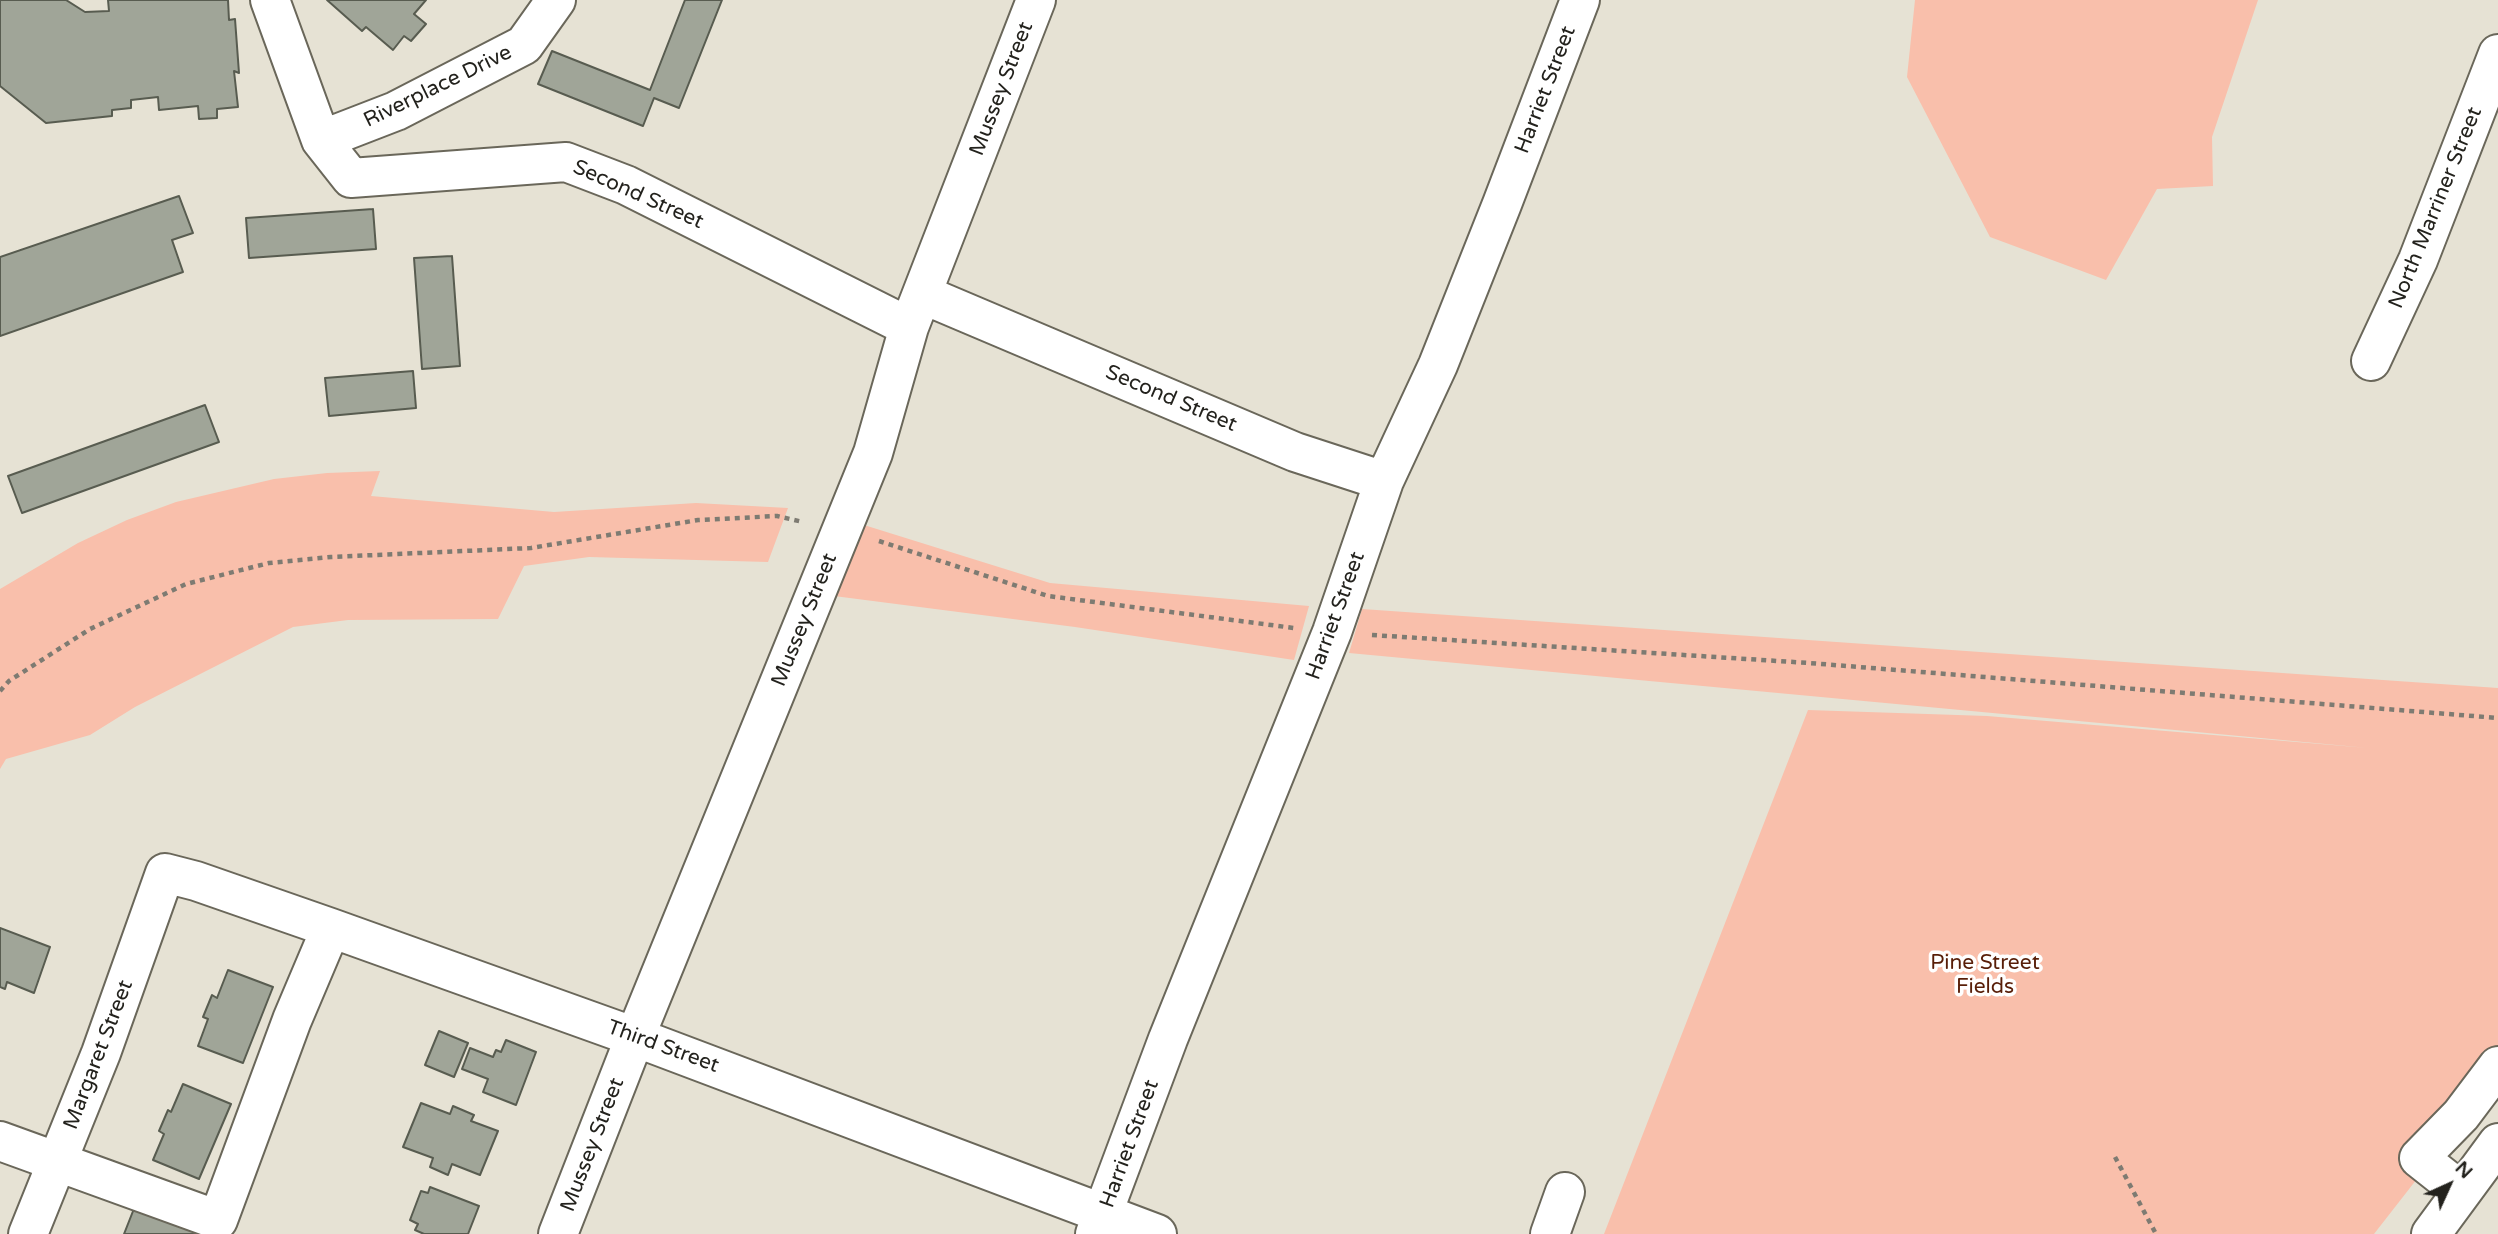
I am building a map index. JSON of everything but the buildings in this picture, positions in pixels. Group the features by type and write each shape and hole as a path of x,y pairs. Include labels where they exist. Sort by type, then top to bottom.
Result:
{"street":[{"path":"270,0 321,140"},
{"name":"Riverplace Drive","path":"321,140 396,111 524,45 556,0"},
{"name":"Mussey Street","path":"558,1234 635,1037 873,453 915,311 1037,0"},
{"name":"Harriet Street","path":"1100,1223 1168,1039 1332,632 1384,481 1438,365 1580,0"},
{"name":"North Marriner Street","path":"2371,361 2418,260 2498,54"},
{"name":"Second Street","path":"321,140 351,178 566,162 626,185 915,311 1295,452 1384,481"},
{"name":"Third Street","path":"164,873 196,881 331,928 635,1037 1100,1223 1157,1234"},
{"name":"Margaret Street","path":"28,1234 102,1053 164,873"},
{"path":"0,1141 218,1220 292,1020 331,928"},
{"path":"2462,1192 2419,1158 2461,1115 2498,1066"},
{"path":"2431,1234 2496,1150"},
{"path":"1550,1234 1565,1192"}],"path":[{"path":"0,691 9,681 90,629 186,584 269,563 331,557 531,548 698,520 777,516 842,530 1048,596 1301,629"},
{"path":"1360,634 1796,662 2498,718"},
{"path":"2115,1157 2156,1234"}],"green space":[{"path":"1915,0 2258,0 2212,137 2213,186 2157,189 2106,280 1990,237 1907,77"},
{"path":"380,471 371,496 554,512 696,503 788,508 768,562 589,557 524,566 498,619 348,620 293,627 135,707 90,735 6,759 0,769 0,589 78,543 127,520 176,502 274,479"},
{"path":"864,525 1050,583 1309,606 1294,660 1075,627 834,596"},
{"name":"Pine Street Fields","path":"1362,609 2498,688 2498,1075 2374,1234 1604,1234 1808,710 1987,716 2368,748 1349,653"}]}
